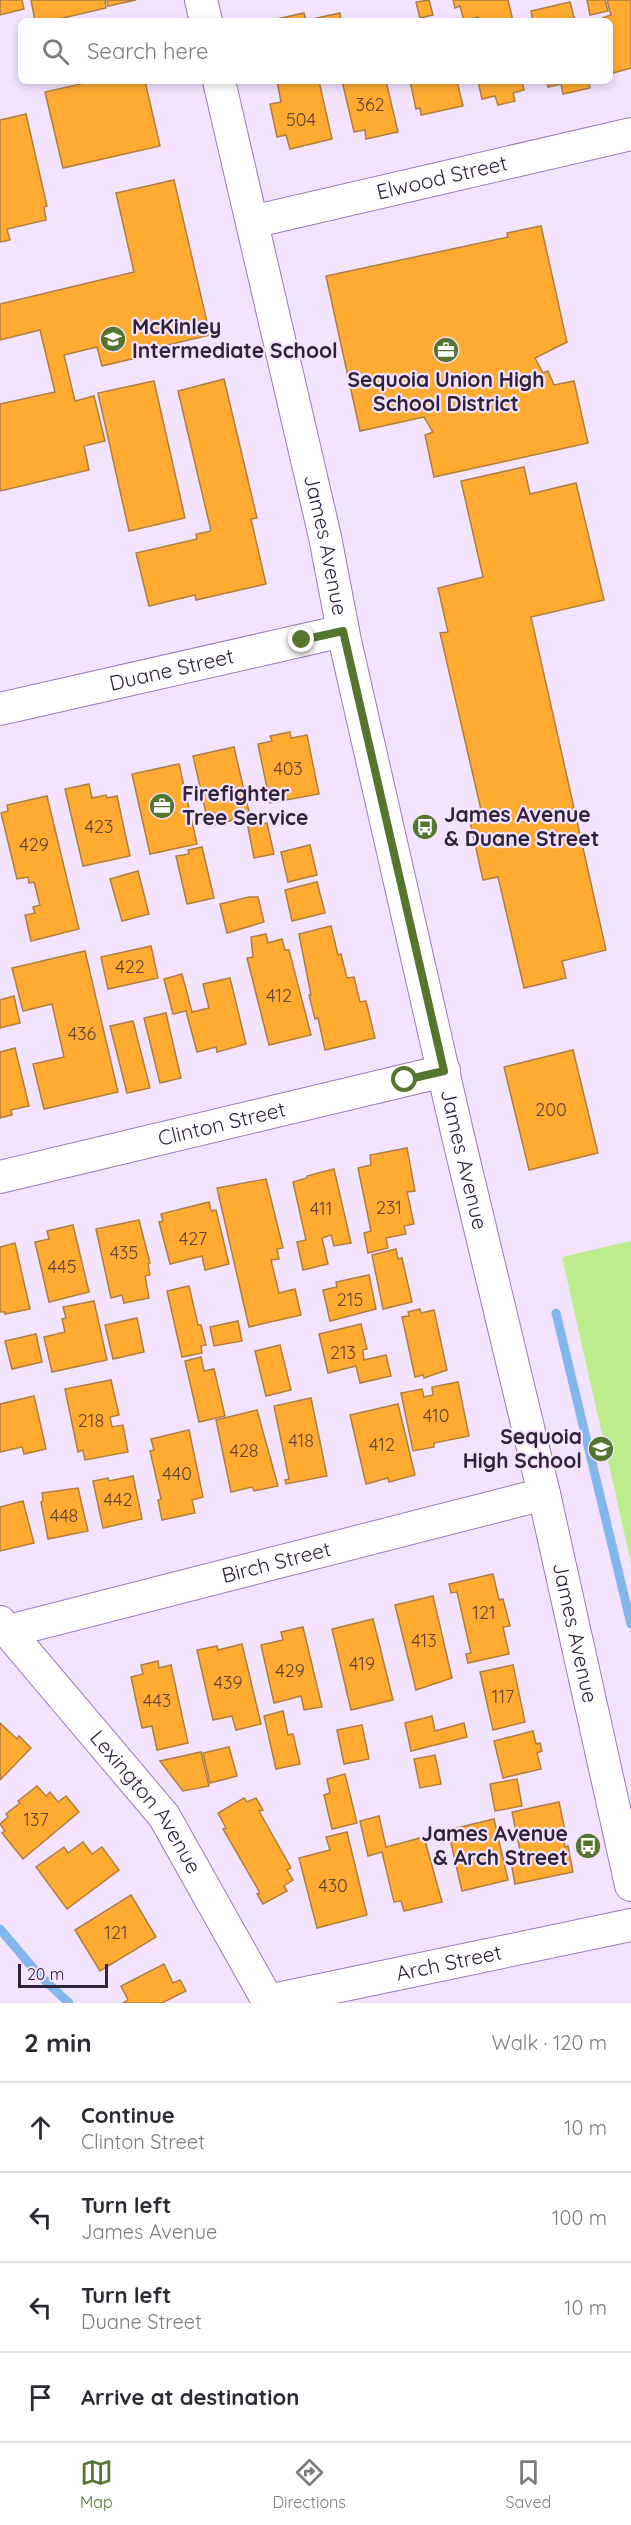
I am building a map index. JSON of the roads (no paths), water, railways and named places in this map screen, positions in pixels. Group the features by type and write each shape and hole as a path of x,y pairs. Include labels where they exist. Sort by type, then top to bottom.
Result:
{"street":[{"path":"201,0 205,18"},
{"name":"James Avenue","path":"220,84 325,537 343,631 444,1071 544,1494 631,1885"},
{"name":"Elwood Street","path":"252,222 631,134"},
{"name":"Duane Street","path":"0,709 343,631"},
{"name":"Clinton Street","path":"0,1177 444,1071"},
{"name":"Birch Street","path":"4,1627 544,1494"},
{"name":"Lexington Avenue","path":"4,1627 164,1816 268,2001"},
{"name":"Arch Street","path":"268,2001 631,1925"}],"waterway":[{"path":"556,1313 631,1624"},
{"path":"0,1929 38,1974 69,2003"}],"place":[{"name":"McKinley Intermediate School","path":"113,339"},
{"name":"Sequoia Union High School District","path":"446,350"},
{"name":"Firefighter Tree Service","path":"162,806"},
{"name":"James Avenue & Duane Street","path":"425,827"},
{"name":"Sequoia High School","path":"601,1449"},
{"name":"James Avenue & Arch Street","path":"588,1846"}]}
